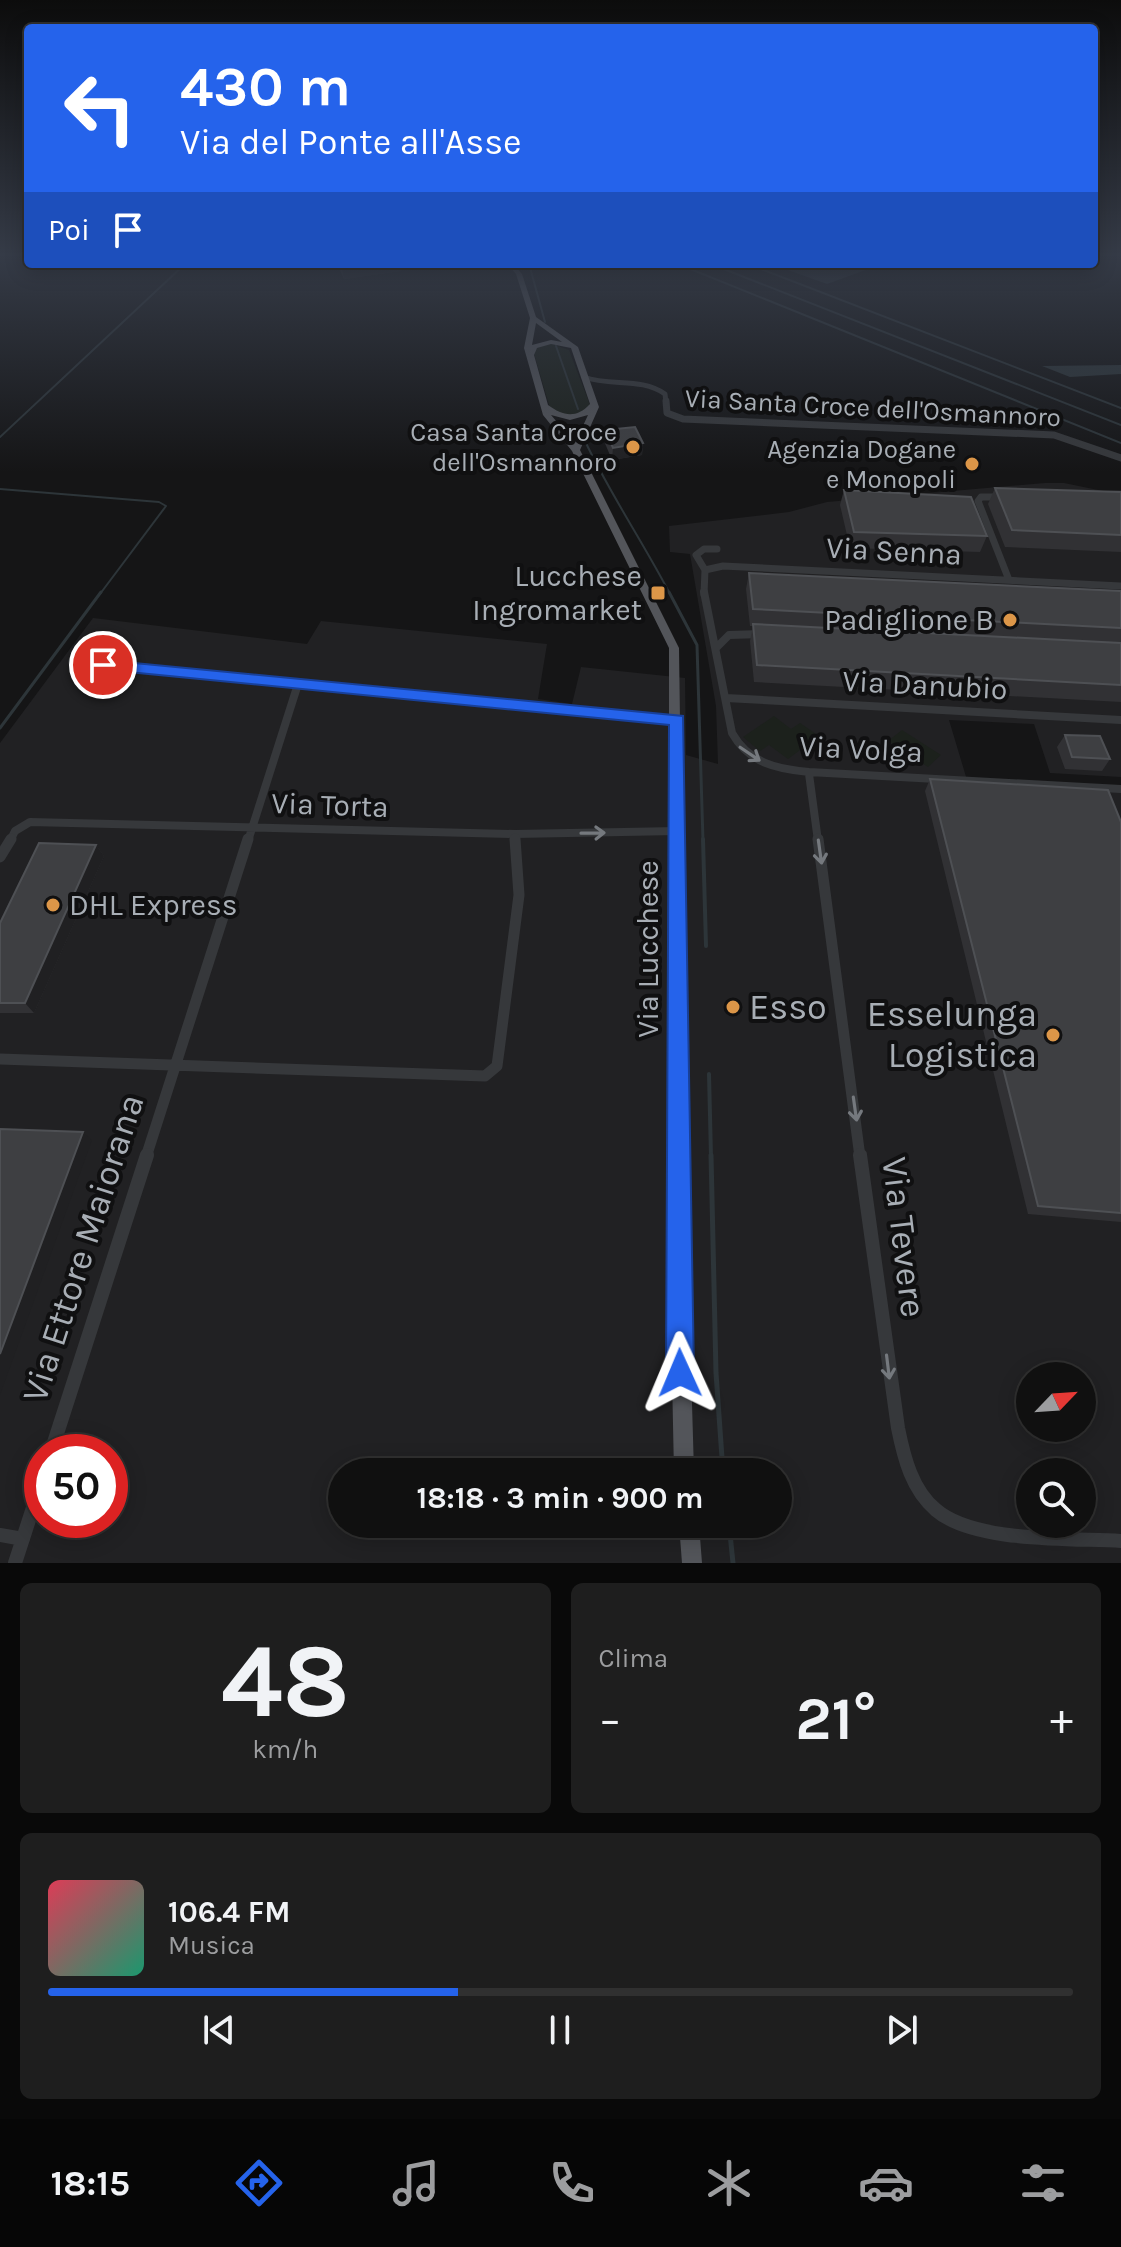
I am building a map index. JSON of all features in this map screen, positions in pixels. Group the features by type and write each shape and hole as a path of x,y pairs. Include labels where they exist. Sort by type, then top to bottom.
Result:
{"main road":[{"name":"Via Lucchese","path":"532,326 528,348 547,415 576,450 670,634 677,667 678,1232 684,1458"},
{"path":"545,326 567,340 595,410 576,450"},
{"path":"530,355 534,347 551,342 567,345 575,354"},
{"path":"544,401 551,412 567,417 583,415 592,409 592,398"},
{"path":"690,1538 692,1563"}],"street":[{"path":"584,377 605,384"},
{"path":"592,398 591,387 605,384"},
{"name":"Via Santa Croce dell'Osmannoro","path":"605,384 658,389 665,394 669,415 692,419 1054,435 1121,458"},
{"path":"1009,580 978,499 984,496 1017,498"},
{"path":"705,570 696,555 704,549 717,549"},
{"name":"Via Senna","path":"705,570 723,566 1121,586"},
{"name":"Via Volga","path":"705,570 701,576 732,733 741,750 775,766 809,774 839,772 1121,789"},
{"path":"709,617 723,629 776,635"},
{"path":"716,648 724,637 745,633"},
{"path":"72,662 677,720"},
{"name":"Via Ettore Maiorana","path":"57,1434 298,684"},
{"name":"Via Danubio","path":"726,698 1121,720"},
{"name":"Via Tevere","path":"809,774 892,1394 906,1462 933,1507 949,1520 977,1527 1121,1541"},
{"name":"Via Torta","path":"0,857 15,831 30,822 515,834 677,831"},
{"path":"176,1064 485,1076 493,1072 497,1066 519,895 515,834"},
{"name":"Via Ettore Maiorana","path":"0,1059 176,1064"},
{"path":"0,1535 23,1539"},
{"path":"15,1563 24,1536"}],"shaded area":[{"path":"549,343 569,350 590,405 585,412 567,416 550,408 533,350"},
{"path":"1121,365 1121,374 1070,377 1042,366"},
{"path":"1045,483 1064,483 1103,491 1121,490 1121,777 1050,773 1034,724 949,720 967,780 1121,789 1121,1563 0,1563 0,743 93,618 307,644 321,621 547,644 538,699 572,704 581,667 685,678 686,755 718,764 716,706 690,554 670,552 669,526 789,512 827,502"},
{"path":"774,716 791,729 800,723 819,736 788,759 769,745 760,751 743,737"},
{"path":"902,730 941,755 928,767 888,741"}],"building":[{"path":"635,427 643,443 613,448 605,430"},
{"path":"995,488 1121,492 1121,535 1012,530"},
{"path":"844,490 971,497 987,536 854,532"},
{"path":"749,573 1121,591 1121,628 753,609"},
{"path":"753,624 1121,643 1121,685 757,665"},
{"path":"1065,735 1100,736 1110,759 1072,757"},
{"name":"Esselunga Logistica","path":"930,779 1108,790 1121,822 1121,1213 1038,1206"},
{"name":"DHL Express","path":"39,843 96,845 25,1003 0,1003 0,923"},
{"path":"0,1129 83,1132 0,1354"}],"waterway":[{"path":"0,437 119,326"},
{"path":"831,326 1121,443"},
{"path":"869,326 1121,425"},
{"path":"908,326 1121,408"},
{"path":"556,346 578,409"},
{"path":"585,441 670,594"},
{"path":"0,489 159,502 166,506 100,594"},
{"path":"0,728 101,592"},
{"path":"669,592 697,645 703,841"},
{"path":"703,839 706,946"},
{"path":"709,1074 711,1157"},
{"path":"711,1155 716,1373 722,1458"},
{"path":"730,1538 733,1563"}],"place":[{"name":"Casa Santa Croce dell'Osmannoro","path":"633,447"},
{"name":"Agenzia Dogane e Monopoli","path":"972,464"},
{"name":"Lucchese Ingromarket","path":"658,593"},
{"name":"Padiglione B","path":"1010,620"},
{"name":"DHL Express","path":"53,905"},
{"name":"Esso","path":"733,1007"},
{"name":"Esselunga Logistica","path":"1053,1035"}],"route":[{"path":"103,665 677,720 680,1373"}]}
